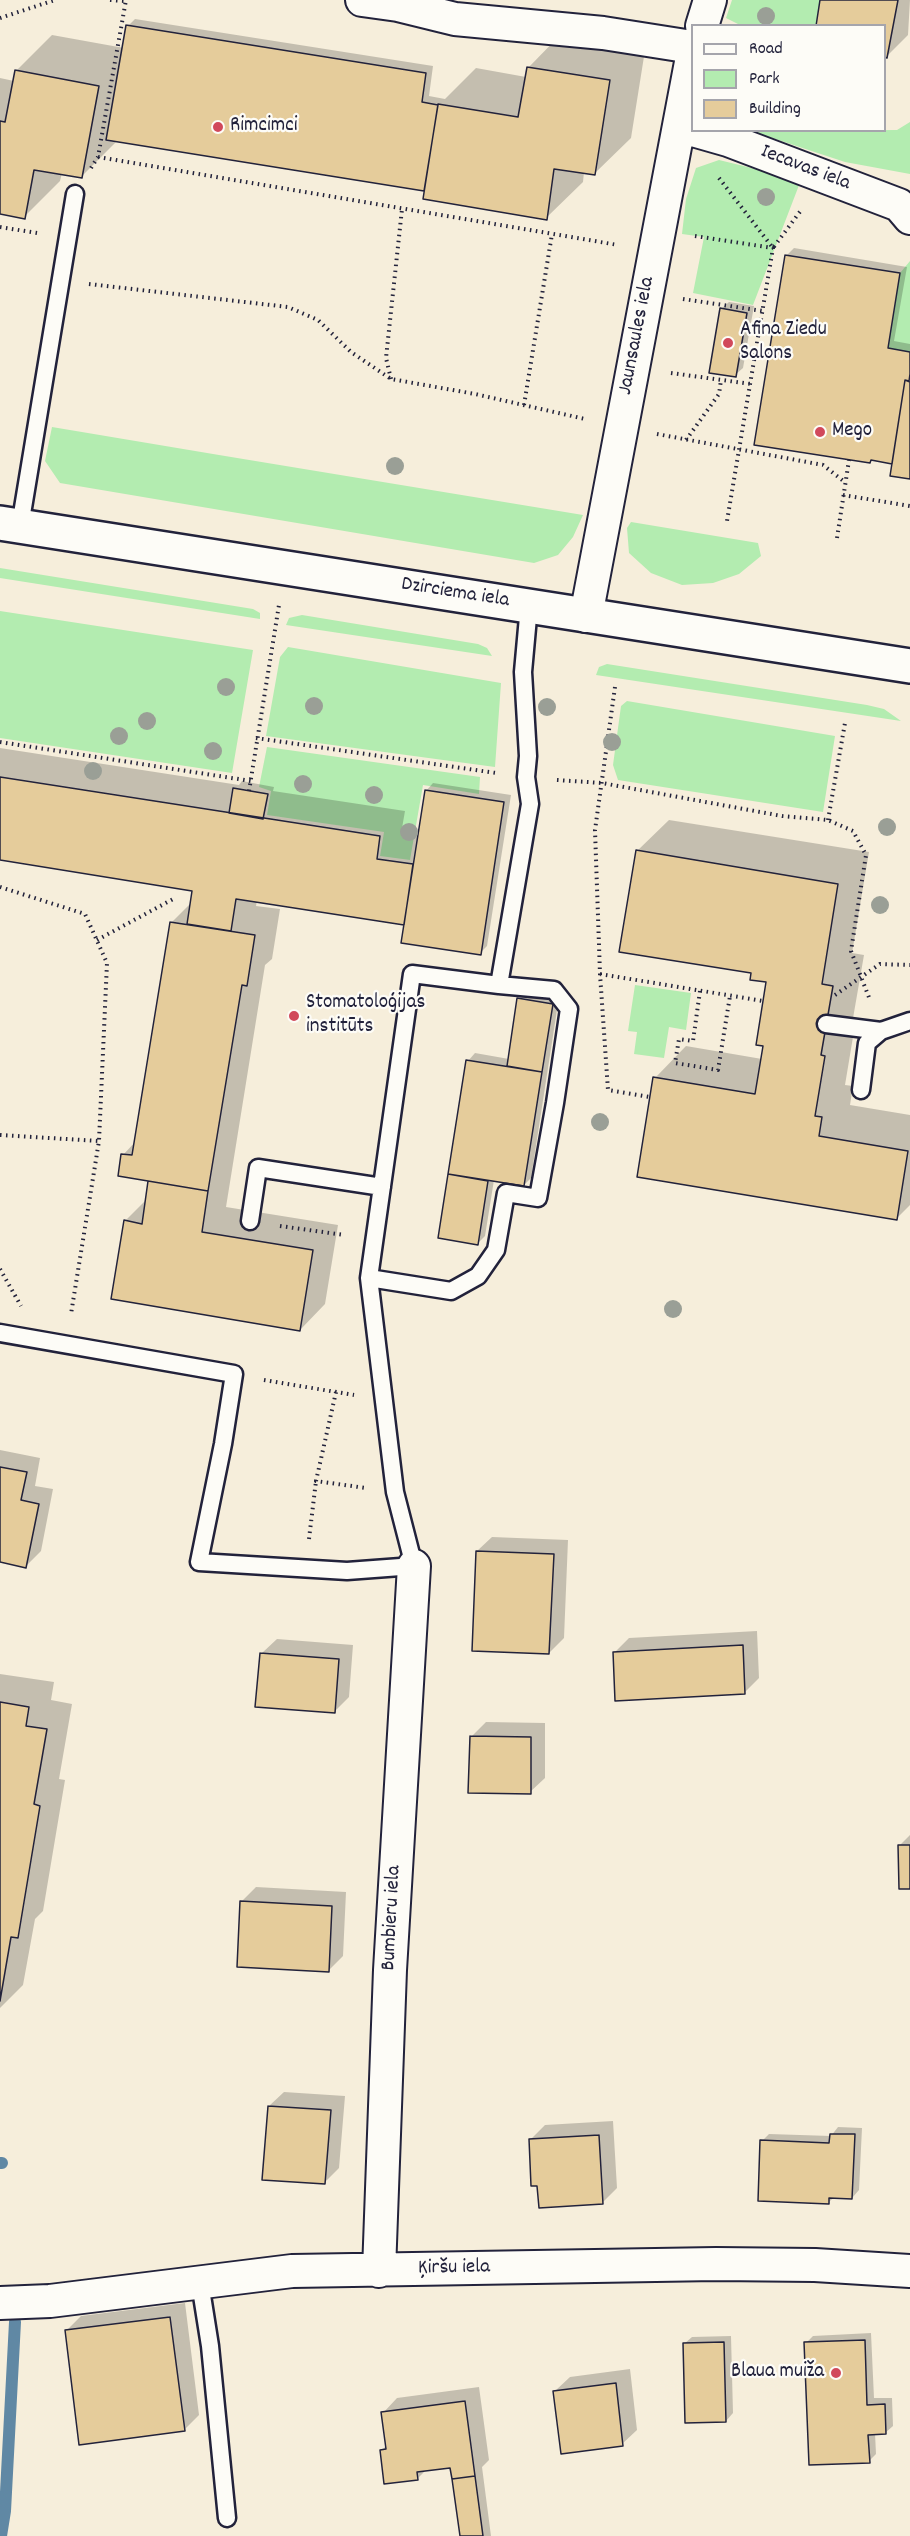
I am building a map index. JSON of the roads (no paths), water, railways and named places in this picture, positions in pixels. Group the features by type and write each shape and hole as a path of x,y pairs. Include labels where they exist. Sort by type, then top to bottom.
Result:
{"street":[{"path":"362,0 400,2 455,19 603,33 691,47"},
{"path":"703,24 710,0"},
{"name":"Jaunsaules iela","path":"586,615 656,241 688,129 691,86"},
{"name":"Iecavas iela","path":"699,132 728,140 898,205 910,218"},
{"name":"Dzirciema iela","path":"10,524 910,666"},
{"name":"Bumbieru iela","path":"379,2271 390,1970 414,1566"},
{"name":"Ķiršu iela","path":"0,2302 50,2301 292,2271 716,2264 815,2265 910,2271"}],"lane":[{"path":"10,524 60,281 75,194"},
{"path":"500,985 530,804 526,777 528,756 523,672 529,606"},
{"path":"0,1333 234,1374 200,1562 347,1571 414,1566 395,1492 369,1278 412,974 554,990 569,1009 538,1198 506,1193 496,1250 478,1276 451,1291 369,1278"},
{"path":"861,1090 867,1043 881,1031 910,1022"},
{"path":"826,1024 881,1031"},
{"path":"250,1221 258,1168 382,1187"},
{"path":"200,2283 210,2346 227,2518"}],"waterway":[{"path":"1,2536 5,2511 15,2322"}],"place":[{"name":"Rimcimci","path":"218,127"},
{"name":"Afina Ziedu Salons","path":"728,343"},
{"name":"Mego","path":"820,432"},
{"name":"Stomatoloģijas institūts","path":"294,1016"},
{"name":"Blaua muiža","path":"836,2373"}]}
